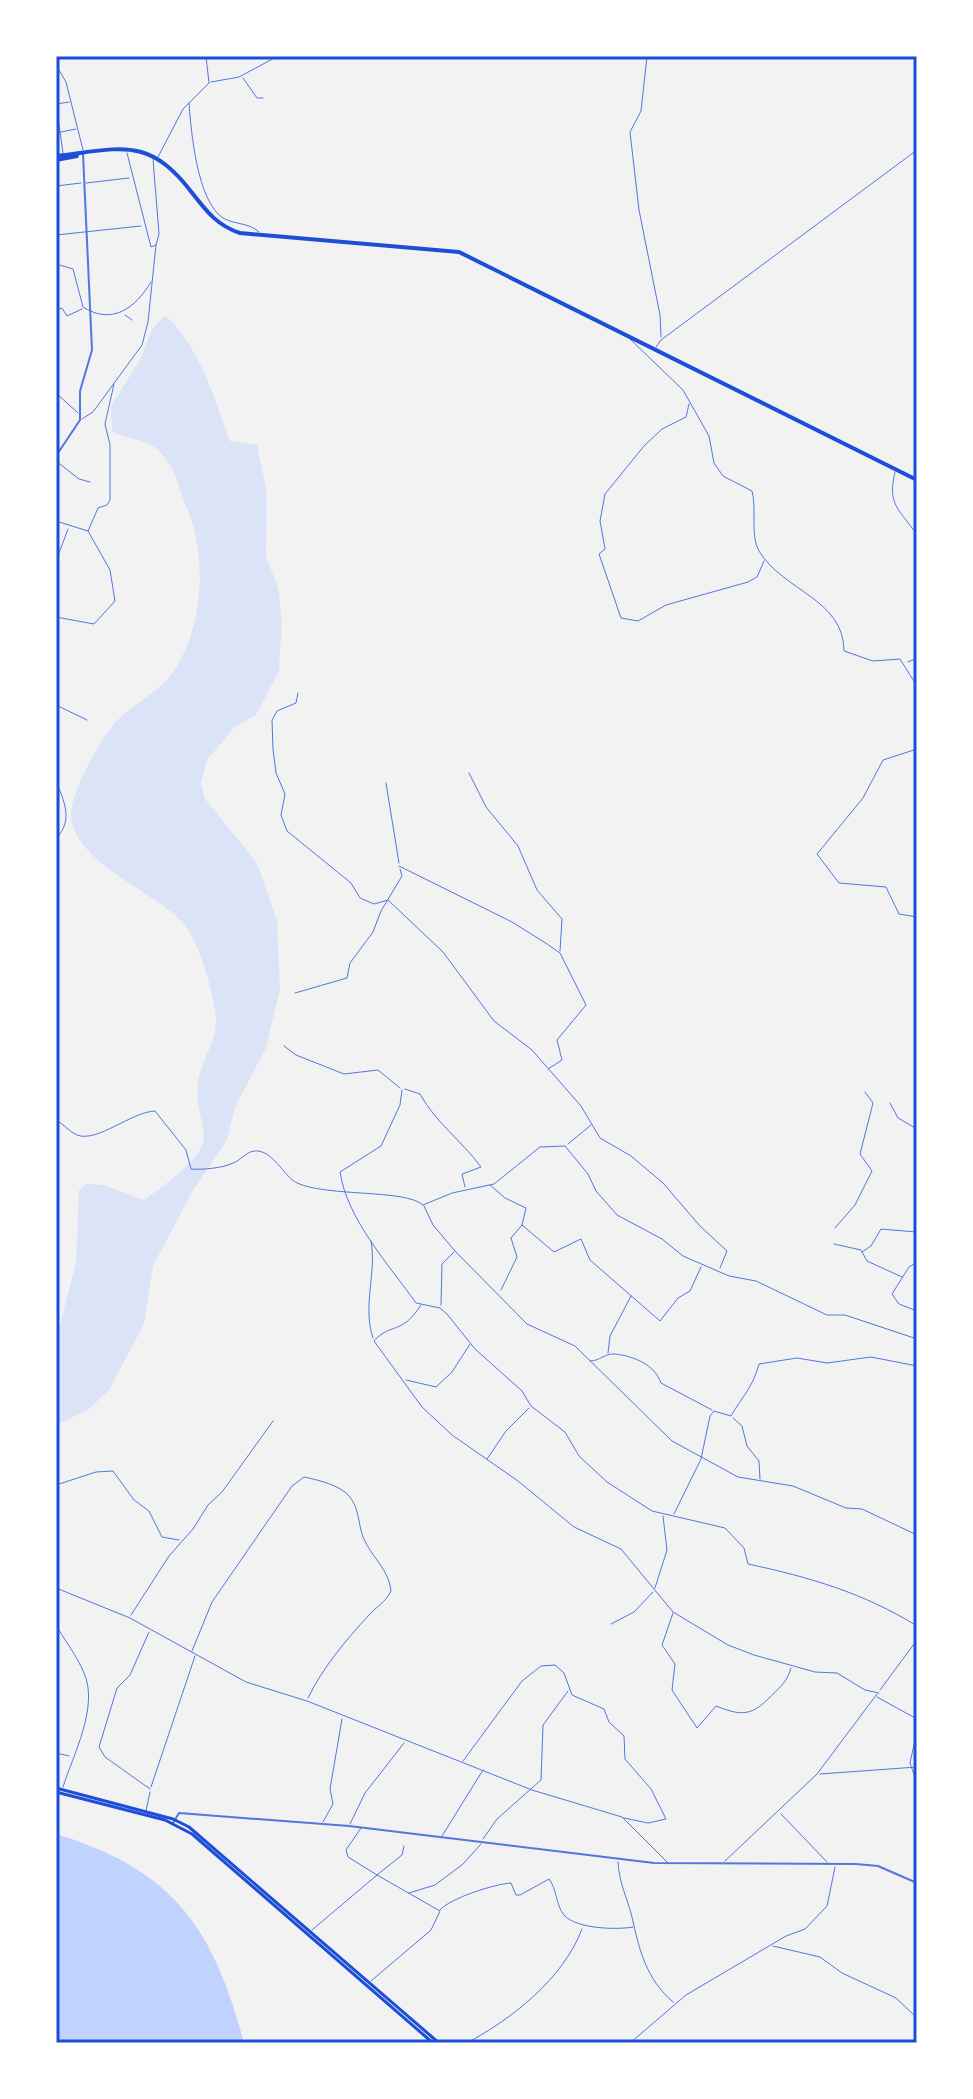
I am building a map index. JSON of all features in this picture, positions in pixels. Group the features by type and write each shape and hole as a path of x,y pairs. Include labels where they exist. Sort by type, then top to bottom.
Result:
{"highway":[{"path":"56,158 127,150 155,156 170,165 207,213 223,226 263,237 450,250 917,480"},
{"path":"56,158 83,154"}],"main road":[{"path":"56,1790 173,1821 194,1831 367,1984"},
{"path":"173,1821 436,2043"}],"street":[{"path":"206,56 209,83"},
{"path":"56,456 80,420 93,412 142,345 148,322 159,224 155,156 189,103 209,83 241,76 278,56"},
{"path":"647,56 641,111 630,132 639,210 660,315 661,340"},
{"path":"56,65 71,101 78,129 85,183 92,350 80,391 80,420"},
{"path":"241,76 257,98 263,98"},
{"path":"56,104 71,101"},
{"path":"189,103 196,164 218,213 256,228 263,237"},
{"path":"58,117 64,155"},
{"path":"56,133 78,129"},
{"path":"127,150 149,246 156,245"},
{"path":"655,350 661,340 917,150"},
{"path":"56,186 132,177"},
{"path":"56,235 143,225"},
{"path":"56,264 73,269 83,307 91,311 123,314 132,320"},
{"path":"123,314 139,301 152,281"},
{"path":"56,310 62,308 67,316 77,314 83,307"},
{"path":"628,337 683,390 709,436 714,463 723,476 752,491 757,509 754,536 765,559 786,580 824,605 844,635 844,651 873,661 900,659 917,686"},
{"path":"88,531 98,508 110,502 113,482 105,424 114,384"},
{"path":"56,393 79,414"},
{"path":"689,402 686,417 662,429 644,446 605,494 600,532 605,549 599,554 621,618 638,621 666,605 748,582 757,577 765,559"},
{"path":"56,461 79,479 90,482"},
{"path":"896,469 890,494 917,535"},
{"path":"56,521 88,531 110,570 115,601 94,624 56,617"},
{"path":"59,553 69,527"},
{"path":"58,542 62,543"},
{"path":"905,664 917,658"},
{"path":"298,693 296,703 277,711 272,720 276,773 285,794 282,821 293,839 351,883 360,898 374,904 388,900"},
{"path":"56,705 87,720"},
{"path":"917,749 883,760 863,798 817,854 839,883 886,887 899,914 917,917"},
{"path":"469,773 486,807 518,846 537,890 562,919 558,941 560,953 586,1005 557,1040 562,1060 547,1069"},
{"path":"56,781 67,813 64,829 56,838"},
{"path":"295,993 347,978 350,963 373,932 402,876 386,783"},
{"path":"399,866 512,922 560,953"},
{"path":"388,900 443,952 494,1021 532,1050 581,1106 600,1138 631,1156 663,1183 700,1226 727,1251 718,1270"},
{"path":"284,1046 296,1055 344,1074 378,1070 402,1090 420,1094 428,1110 466,1145 481,1167 462,1174 466,1189"},
{"path":"402,1090 400,1105 381,1146 340,1172 343,1192 371,1240 421,1305 440,1308 471,1343 510,1378 531,1406 565,1432 579,1456 607,1482 652,1511 725,1528 744,1548 748,1564 798,1573 855,1592 917,1626"},
{"path":"835,1228 848,1215 872,1171 860,1154 873,1103 865,1092"},
{"path":"890,1103 898,1118 917,1129"},
{"path":"56,1120 74,1134 89,1138 144,1112 155,1111 186,1150 191,1169 236,1163 257,1151 269,1157 294,1182 343,1192 407,1196 423,1205 433,1225 455,1251 500,1292 527,1324 575,1346 672,1441 738,1477 793,1486 846,1508 862,1509 917,1535"},
{"path":"423,1205 466,1189 490,1185 540,1147 565,1146 591,1125"},
{"path":"565,1146 588,1174 596,1191 624,1222 662,1239 683,1256 742,1281 756,1281 827,1315 845,1315 917,1339"},
{"path":"490,1185 505,1198 526,1208 522,1225 511,1238 517,1257 500,1292"},
{"path":"522,1225 554,1252 581,1239 590,1260 660,1321 678,1298 690,1291 702,1265"},
{"path":"862,1252 881,1229 916,1232 916,1262 892,1294 904,1307 917,1311"},
{"path":"371,1240 374,1256 368,1313 374,1341 422,1407 485,1461 518,1481 574,1527 621,1549 673,1612 728,1645 791,1665 837,1673 865,1690 879,1693"},
{"path":"834,1244 841,1243 862,1252 867,1261 902,1277"},
{"path":"440,1308 442,1264 455,1251"},
{"path":"608,1355 610,1336 631,1296"},
{"path":"374,1341 380,1334 407,1325 421,1305"},
{"path":"404,1380 436,1387 452,1372 471,1343"},
{"path":"588,1361 608,1355 645,1362 658,1373 661,1383 714,1411 731,1416 742,1426 747,1446 757,1454 760,1481"},
{"path":"731,1416 738,1402 749,1395 759,1364 764,1361 797,1358 827,1363 871,1357 917,1366"},
{"path":"485,1461 506,1431 531,1406"},
{"path":"673,1515 701,1459 706,1423 714,1411"},
{"path":"130,1618 182,1540 273,1421"},
{"path":"56,1485 96,1472 114,1471 134,1500 149,1511 162,1537 182,1540"},
{"path":"192,1652 206,1612 292,1486 304,1477 331,1486 347,1493 355,1504 362,1536 384,1568 391,1591 384,1603 372,1611 319,1676 307,1701"},
{"path":"611,1624 634,1612 654,1590 667,1550 664,1513"},
{"path":"56,1588 130,1618 246,1682 307,1701 532,1790 648,1823 666,1819 651,1789 625,1759 624,1736 609,1722 606,1713 569,1690 564,1673 555,1665 541,1666 522,1681 462,1762"},
{"path":"673,1612 662,1645 675,1664 672,1690 697,1728 716,1706 742,1714 757,1711 778,1691 791,1665"},
{"path":"56,1625 85,1673 87,1687 83,1726 62,1792"},
{"path":"150,1630 130,1675 117,1688 99,1747 105,1757 150,1789"},
{"path":"723,1863 817,1774 917,1640"},
{"path":"145,1813 150,1789 195,1654"},
{"path":"409,1893 435,1885 475,1853 497,1819 532,1790 543,1772 539,1749 543,1725 569,1690"},
{"path":"876,1696 917,1719"},
{"path":"322,1824 333,1804 330,1789 342,1717"},
{"path":"917,1731 911,1768 917,1783"},
{"path":"349,1826 365,1793 405,1741"},
{"path":"56,1753 72,1757"},
{"path":"817,1774 917,1767"},
{"path":"442,1836 483,1770"},
{"path":"779,1812 830,1864"},
{"path":"173,1821 179,1813 349,1826 669,1863 878,1866 917,1883"},
{"path":"622,1817 669,1863"},
{"path":"361,1828 346,1850 348,1857 440,1911"},
{"path":"309,1932 402,1855 404,1846"},
{"path":"618,1858 619,1880 646,1968 675,2003"},
{"path":"630,2043 675,2003 805,1929 827,1906 835,1864"},
{"path":"367,1984 431,1930 440,1911 451,1902 496,1884 511,1883 516,1895 520,1895 549,1879 564,1915 583,1926 633,1927"},
{"path":"467,2043 491,2031 524,2005 565,1959 583,1926"},
{"path":"773,1946 820,1957 842,1973 896,1998 917,2018"}],"shaded area":[{"path":"165,315 197,357 230,441 257,445 267,493 266,556 278,588 282,620 279,671 256,715 234,728 207,760 201,783 205,799 257,863 277,921 280,989 266,1048 235,1107 227,1140 192,1192 153,1266 144,1324 109,1390 88,1410 56,1425 56,1340 76,1263 79,1190 87,1184 104,1185 144,1200 190,1163 203,1144 197,1090 216,1020 205,970 190,932 172,912 120,877 88,850 77,835 71,818 79,783 100,744 120,718 163,684 176,668 197,611 198,550 175,475 166,459 151,445 112,431 111,406 141,358 151,331"}],"water":[{"path":"56,1834 131,1866 159,1886 183,1909 218,1967 244,2043 56,2043"}]}
